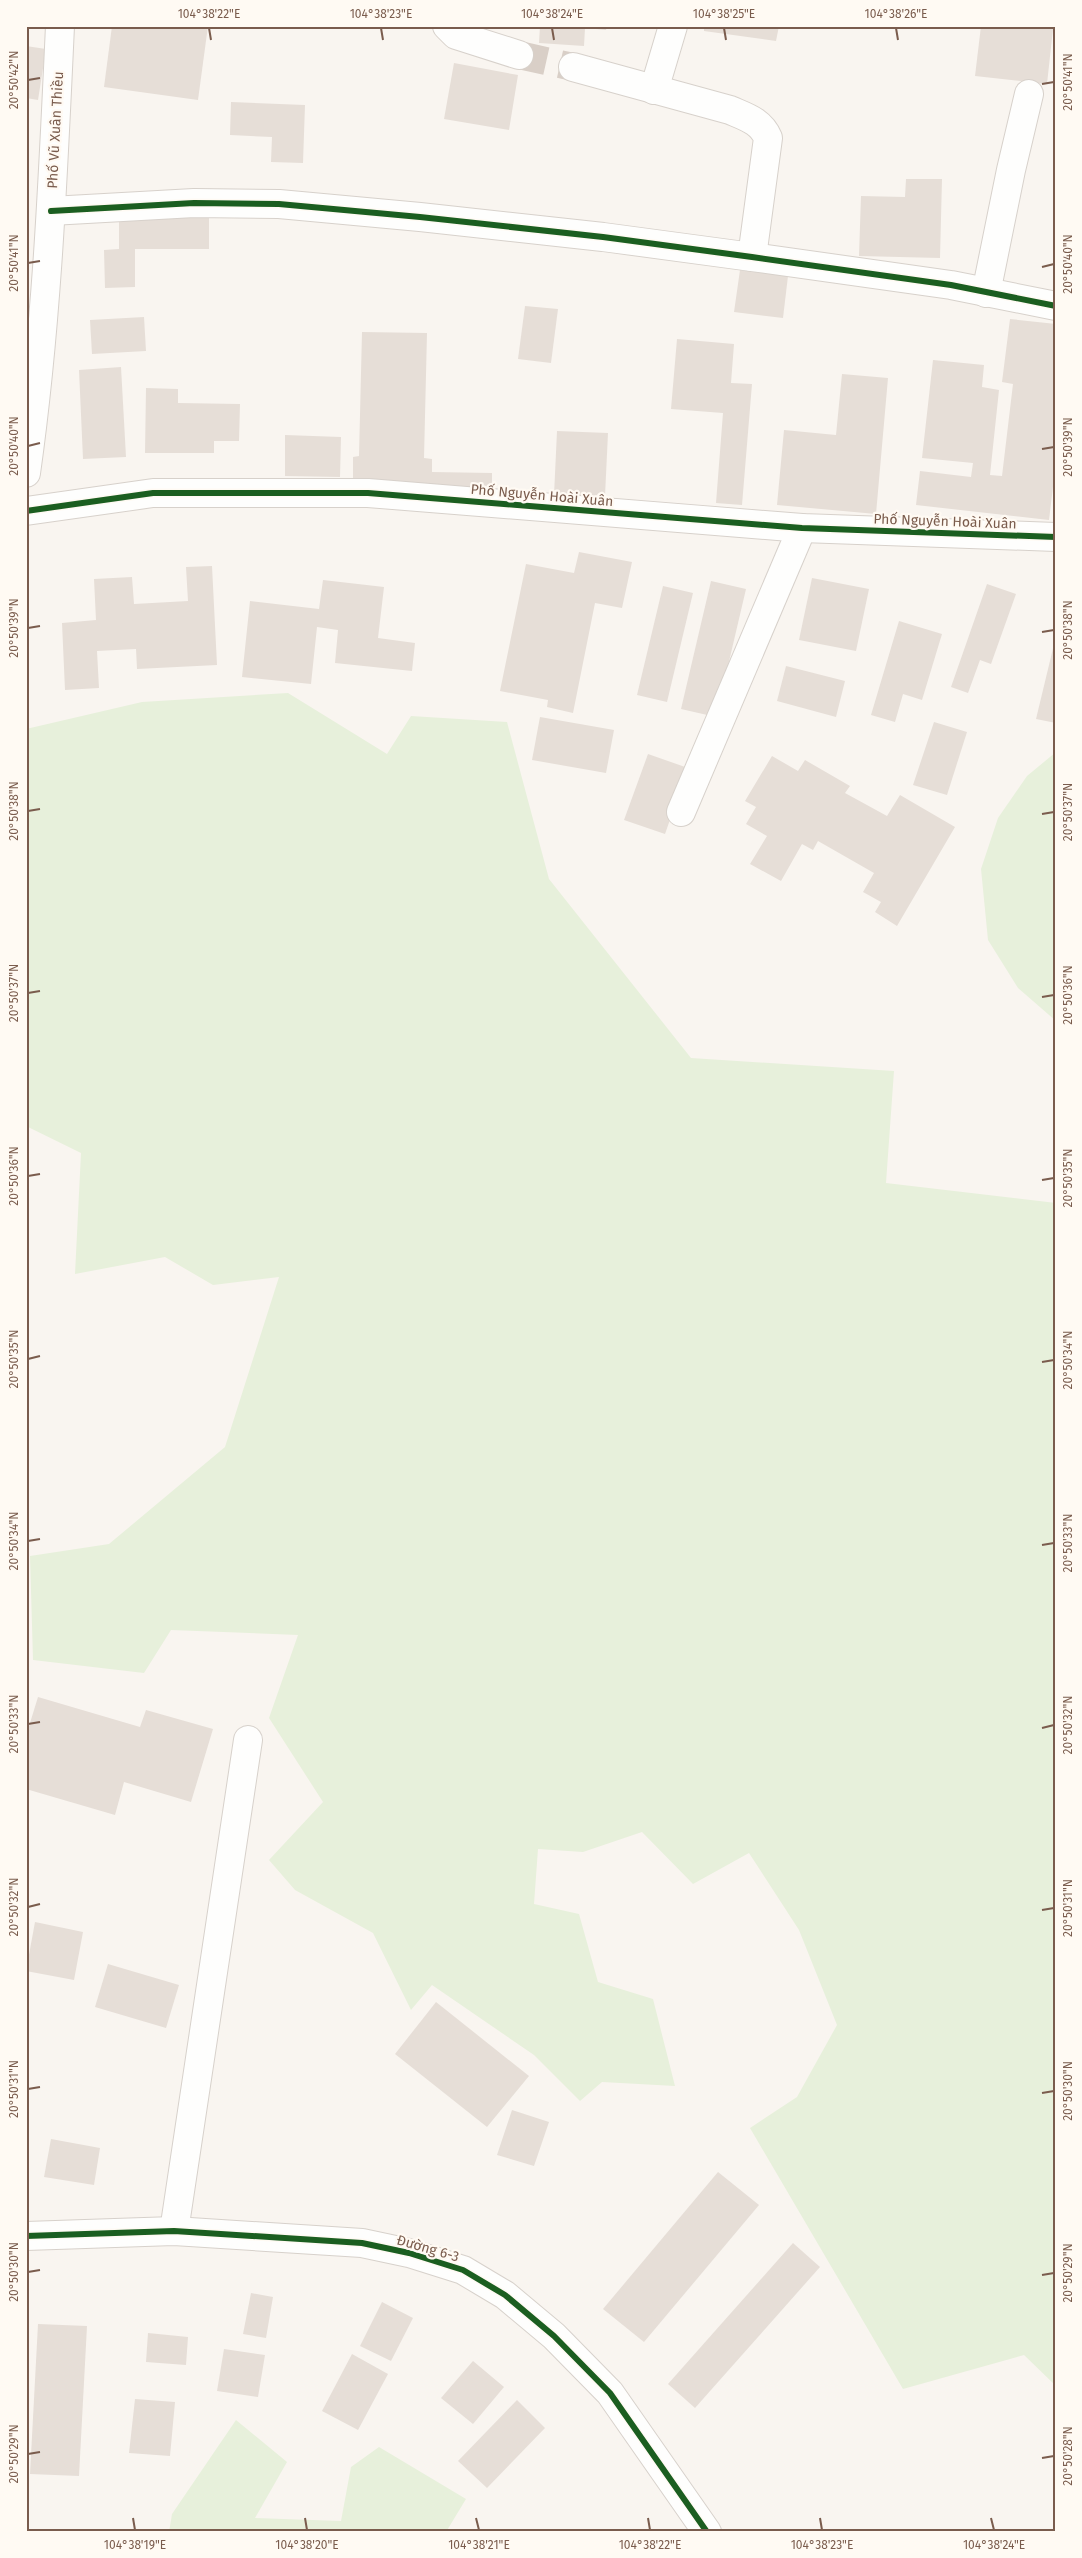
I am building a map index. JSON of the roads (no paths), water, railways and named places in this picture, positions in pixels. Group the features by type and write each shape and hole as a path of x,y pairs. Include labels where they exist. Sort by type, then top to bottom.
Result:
{"street":[{"name":"Phố Vũ Xuân Thiều","path":"26,473 38,389 51,211 60,26"},
{"path":"447,26 456,35 519,55"},
{"path":"654,90 673,26"},
{"path":"573,67 730,110 753,119 764,128 768,138 752,257"},
{"path":"986,293 1011,170 1029,94"},
{"path":"51,211 194,203 279,204 593,236 951,285 1056,306"},
{"name":"Phố Nguyễn Hoài Xuân","path":"26,511 153,493 368,493 802,528 1056,537"},
{"path":"681,812 802,528"},
{"path":"174,2231 248,1740"},
{"name":"Đường 6-3","path":"26,2236 174,2231 362,2244 409,2253 462,2270 505,2295 540,2324 610,2393 707,2532"}],"tunnel":[{"path":"519,55 573,67"}]}
